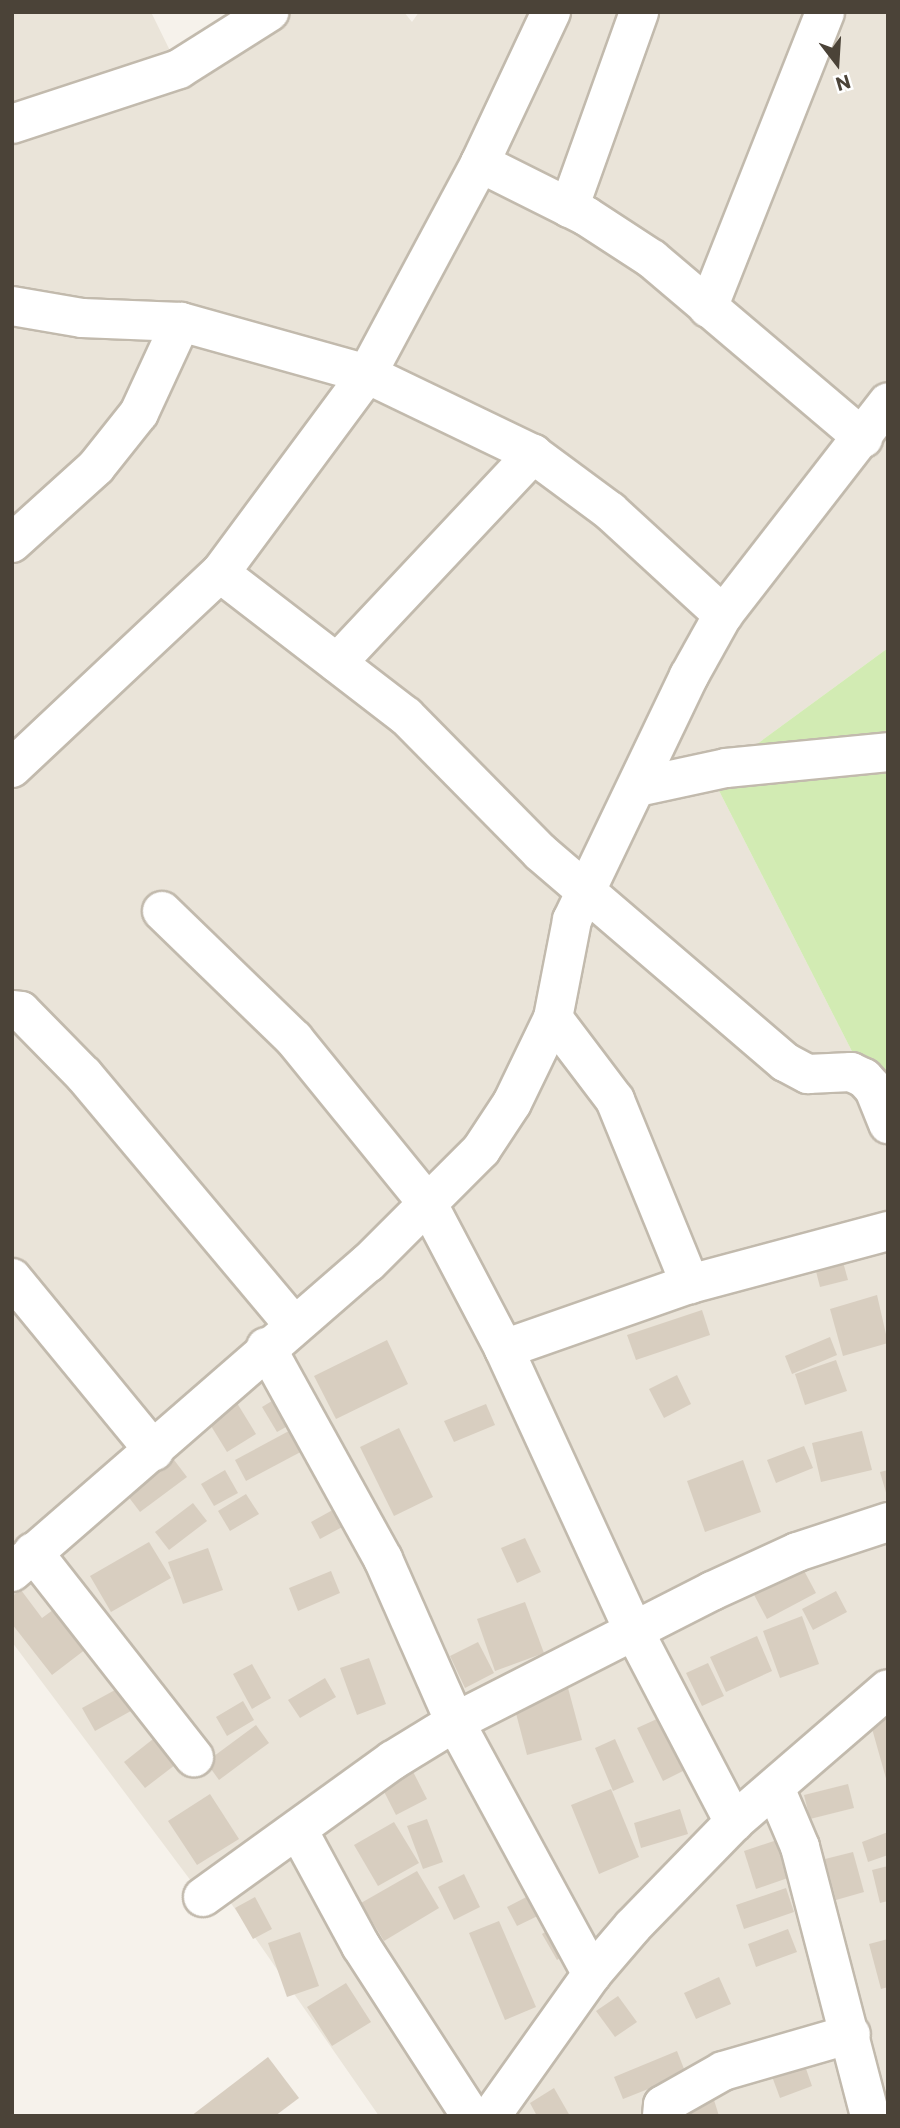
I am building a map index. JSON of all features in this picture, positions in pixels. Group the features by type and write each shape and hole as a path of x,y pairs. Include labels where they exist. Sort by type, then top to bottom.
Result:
{"street":[{"path":"12,124 179,69 269,12"},
{"path":"12,768 220,573 367,373 480,163 551,12"},
{"path":"569,208 639,12"},
{"path":"708,308 825,12"},
{"path":"480,163 569,208 652,259 863,438"},
{"path":"12,306 82,318 181,322 367,373 533,454 610,511 723,615"},
{"path":"12,543 96,467 139,413 181,322"},
{"path":"194,1757 23,1562 154,1451 280,1336 368,1263 481,1150 512,1102 553,1018 572,920 638,788 689,676 723,615 863,438 888,402"},
{"path":"337,663 533,454"},
{"path":"220,573 406,716 541,852 785,1062 808,1074 850,1072 864,1078 874,1089 888,1124"},
{"path":"638,788 726,768 888,752"},
{"path":"162,911 294,1039 428,1204 504,1349 634,1631 734,1822"},
{"path":"12,1010 21,1011 84,1075 280,1336 455,1722 592,1974"},
{"path":"553,1018 615,1100 665,1212 690,1284"},
{"path":"504,1349 690,1284 888,1231"},
{"path":"12,1278 154,1451"},
{"path":"203,1897 455,1722 797,1552 888,1522"},
{"path":"491,2116 592,1974 734,1822 888,1689"},
{"path":"775,1788 800,1847 851,2034 870,2116"},
{"path":"298,1830 361,1946 471,2116"},
{"path":"662,2116 663,2105 723,2071 851,2034"}],"shaded area":[{"path":"12,12 151,12 179,69 269,12 404,12 412,22 419,12 888,12 888,648 712,777 888,1122 888,2116 379,2116 219,1886 203,1897 12,1642"}],"green space":[{"path":"888,648 888,1122 712,777"}],"building":[{"path":"835,1233 848,1280 820,1287 808,1240"},
{"path":"877,1295 888,1343 843,1356 830,1309"},
{"path":"702,1310 710,1335 636,1360 627,1335"},
{"path":"830,1337 837,1355 792,1374 785,1356"},
{"path":"387,1340 408,1384 336,1419 314,1376"},
{"path":"836,1360 847,1391 805,1405 795,1374"},
{"path":"677,1375 691,1404 664,1418 649,1389"},
{"path":"295,1387 311,1413 277,1432 262,1407"},
{"path":"237,1403 256,1434 227,1452 208,1421"},
{"path":"486,1404 495,1425 454,1442 444,1421"},
{"path":"313,1418 325,1439 246,1481 235,1460"},
{"path":"399,1428 433,1497 394,1516 360,1447"},
{"path":"862,1431 872,1470 821,1482 812,1443"},
{"path":"804,1446 813,1468 776,1483 767,1460"},
{"path":"168,1452 187,1477 140,1512 121,1487"},
{"path":"743,1460 761,1512 705,1532 687,1481"},
{"path":"225,1470 238,1493 214,1506 201,1484"},
{"path":"888,1470 888,1496 887,1496 880,1472"},
{"path":"246,1494 259,1514 230,1531 218,1511"},
{"path":"347,1502 357,1519 320,1539 311,1522"},
{"path":"193,1503 207,1521 169,1550 155,1532"},
{"path":"525,1538 541,1572 517,1583 501,1548"},
{"path":"149,1542 171,1578 111,1612 90,1576"},
{"path":"208,1548 223,1590 183,1604 168,1562"},
{"path":"801,1565 816,1593 767,1619 752,1591"},
{"path":"331,1571 340,1593 298,1611 289,1588"},
{"path":"21,1590 42,1618 72,1596 103,1636 52,1675 12,1624 12,1596"},
{"path":"836,1591 847,1612 813,1630 802,1609"},
{"path":"525,1602 544,1653 495,1671 477,1619"},
{"path":"802,1616 819,1664 780,1678 763,1631"},
{"path":"757,1636 772,1671 726,1692 710,1657"},
{"path":"478,1642 494,1673 465,1688 450,1656"},
{"path":"369,1658 386,1704 357,1715 340,1668"},
{"path":"708,1663 724,1696 702,1706 686,1673"},
{"path":"252,1664 271,1698 252,1709 233,1674"},
{"path":"564,1673 582,1740 527,1755 509,1687"},
{"path":"325,1678 336,1697 300,1718 288,1700"},
{"path":"126,1684 138,1707 95,1731 82,1708"},
{"path":"243,1701 254,1720 227,1736 216,1717"},
{"path":"888,1713 888,1782 887,1782 869,1718"},
{"path":"668,1714 693,1766 663,1781 637,1728"},
{"path":"256,1725 269,1743 219,1780 206,1762"},
{"path":"167,1728 188,1755 145,1788 124,1762"},
{"path":"615,1739 634,1782 613,1791 595,1748"},
{"path":"404,1754 427,1799 396,1815 373,1770"},
{"path":"848,1784 854,1808 810,1819 804,1795"},
{"path":"611,1789 639,1857 599,1874 571,1805"},
{"path":"210,1794 239,1839 197,1865 168,1821"},
{"path":"680,1809 688,1834 641,1848 634,1823"},
{"path":"427,1819 443,1862 423,1869 407,1826"},
{"path":"394,1822 419,1863 378,1886 354,1845"},
{"path":"888,1832 888,1855 868,1862 862,1842"},
{"path":"795,1834 808,1871 756,1889 744,1851"},
{"path":"853,1852 864,1892 836,1900 825,1859"},
{"path":"888,1866 888,1901 880,1903 872,1870"},
{"path":"417,1871 439,1908 384,1941 361,1903"},
{"path":"464,1874 480,1907 454,1920 438,1887"},
{"path":"786,1888 794,1912 744,1929 736,1905"},
{"path":"542,1889 552,1909 517,1926 507,1907"},
{"path":"255,1897 272,1929 253,1939 235,1908"},
{"path":"499,1921 536,2007 505,2020 469,1933"},
{"path":"563,1921 579,1947 557,1960 542,1934"},
{"path":"788,1929 797,1952 756,1967 748,1944"},
{"path":"300,1932 319,1986 287,1997 268,1943"},
{"path":"888,1939 888,1987 881,1989 869,1944"},
{"path":"719,1977 731,2004 696,2019 684,1993"},
{"path":"346,1983 371,2022 332,2046 307,2007"},
{"path":"618,1996 637,2022 615,2037 596,2011"},
{"path":"796,2040 812,2086 780,2098 763,2052"},
{"path":"677,2051 686,2074 623,2099 614,2077"},
{"path":"268,2057 299,2098 275,2116 191,2116"},
{"path":"708,2081 719,2116 685,2116 677,2091"},
{"path":"554,2088 570,2116 537,2116 530,2103"}]}
